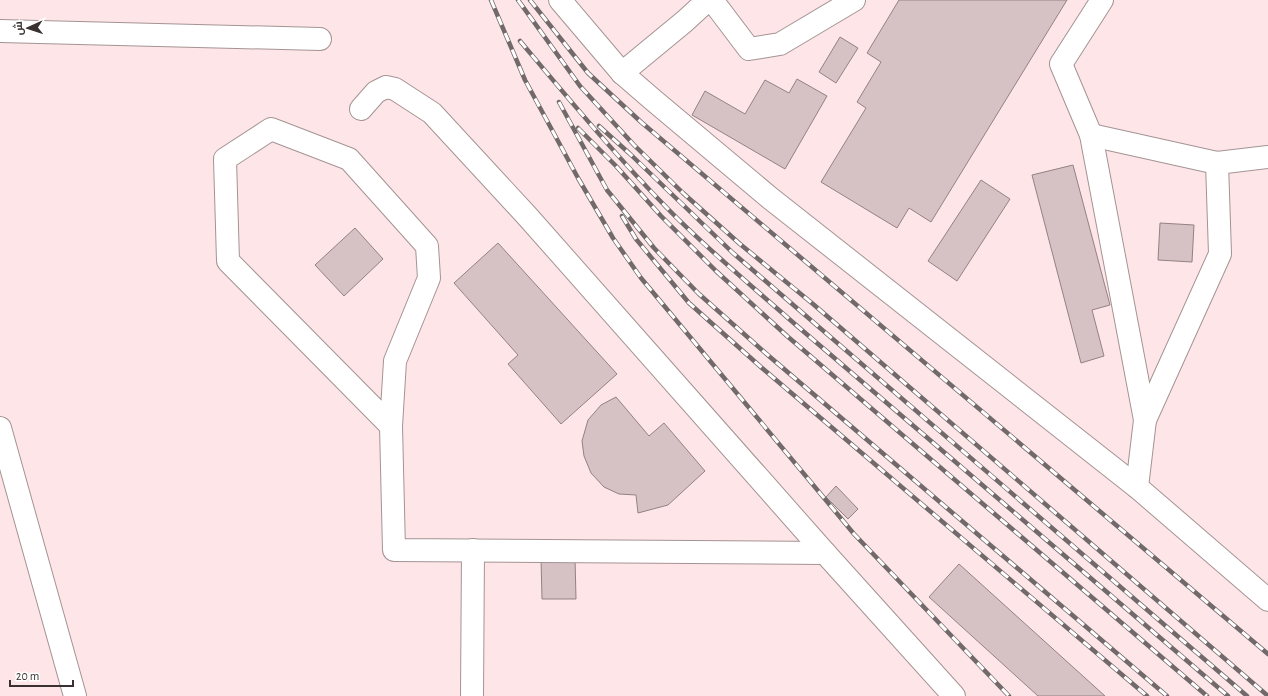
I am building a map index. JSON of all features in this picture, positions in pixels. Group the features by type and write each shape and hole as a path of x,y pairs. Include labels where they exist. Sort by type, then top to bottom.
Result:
{"street":[{"path":"560,0 622,73 688,130 776,202 1137,487 1268,600"},
{"path":"622,73 708,0"},
{"path":"712,0 749,49 780,44 854,0"},
{"path":"1102,0 1061,64 1091,135 1145,420"},
{"path":"0,31 320,39"},
{"path":"362,109 376,92 386,87 394,89 432,113 528,217 825,553 954,696"},
{"path":"391,426 228,261 225,159 271,129 349,159 427,246 429,278 395,361 391,426 394,550 825,553"},
{"path":"1091,135 1217,163 1268,157"},
{"path":"1137,487 1145,420 1220,254 1217,163"},
{"path":"0,428 75,696"},
{"path":"472,696 473,550"}],"shaded area":[{"path":"0,0 1268,0 1268,696 0,696"}],"building":[{"path":"899,0 1067,0 931,222 909,208 897,228 821,182 866,108 857,102 881,62 867,53"},
{"path":"840,37 858,48 836,83 819,72"},
{"path":"797,79 827,96 785,169 692,115 705,91 745,114 765,80 789,93"},
{"path":"1073,165 1110,305 1092,310 1104,356 1081,363 1032,175"},
{"path":"981,180 1010,199 957,281 928,261"},
{"path":"1160,223 1194,225 1192,262 1158,260"},
{"path":"355,228 383,259 344,296 315,265"},
{"path":"498,243 617,374 561,424 508,364 518,355 454,283"},
{"path":"616,397 649,436 664,423 705,471 668,505 638,513 636,495 619,494 604,487 591,473 584,456 582,441 588,420 601,405"},
{"path":"836,486 858,509 848,519 826,497"},
{"path":"541,558 575,558 576,599 542,599"},
{"path":"959,564 1105,696 1038,696 929,597"}],"railway":[{"path":"491,0 525,80 578,178 613,238 641,278 854,534 1009,696"},
{"path":"518,0 580,86 634,145 683,193 740,244 813,304 1268,696"},
{"path":"530,0 588,73 641,122 1268,654"},
{"path":"520,41 592,126 668,209 699,239 796,325 1228,696"},
{"path":"559,102 607,190 654,248 699,294 770,357 1167,696"},
{"path":"599,126 733,253 1247,696"},
{"path":"578,128 616,166 661,216 716,271 787,336 1207,696"},
{"path":"622,216 636,239 689,303 762,368 1147,696"}]}
